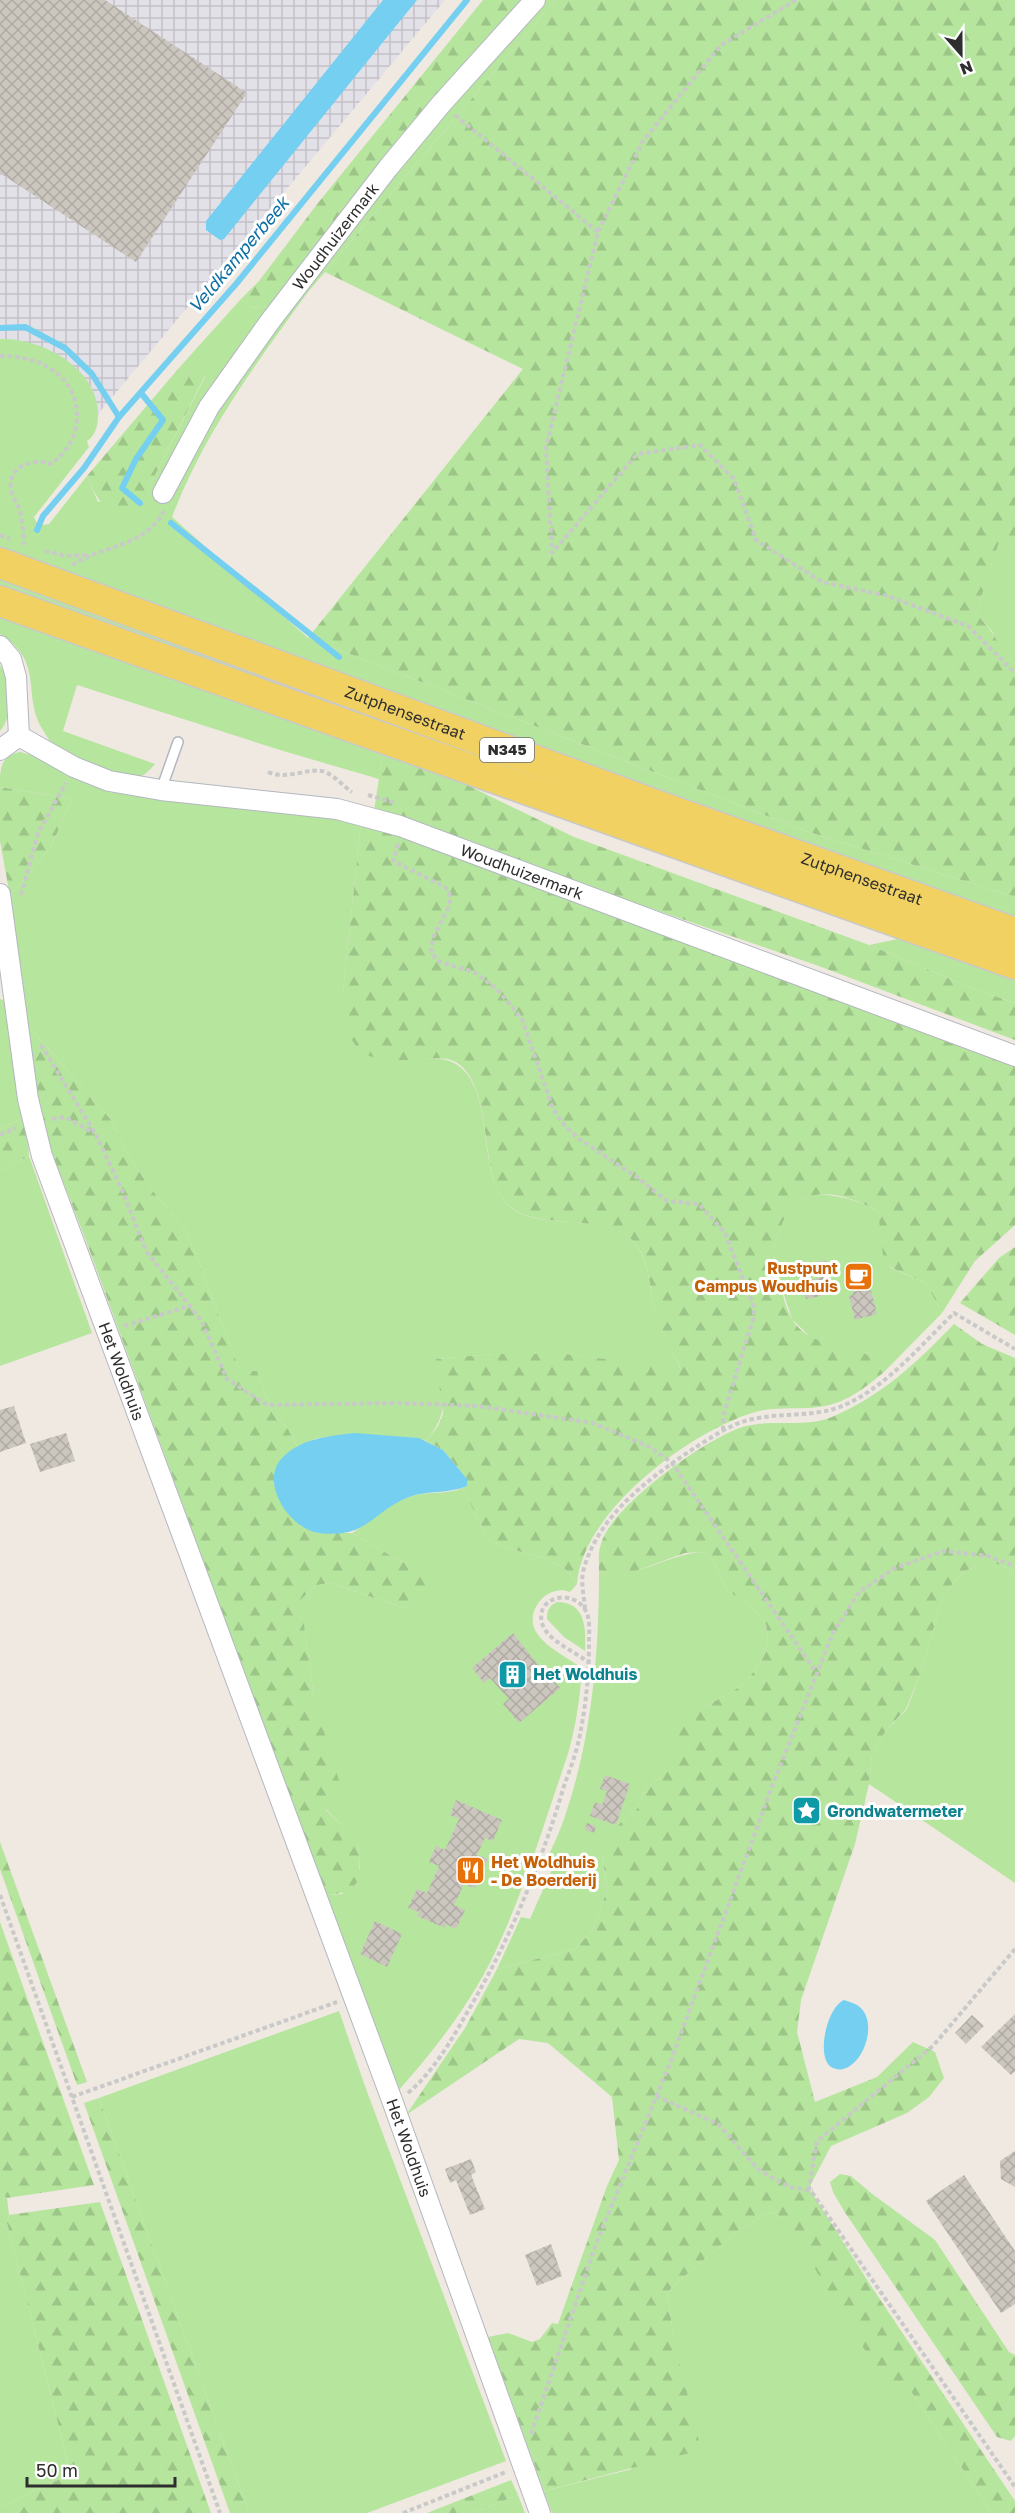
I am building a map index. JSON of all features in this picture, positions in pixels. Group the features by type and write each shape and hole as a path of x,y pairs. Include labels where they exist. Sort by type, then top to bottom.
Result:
{"main road":[{"name":"Zutphensestraat","path":"0,562 608,788 1015,933"},
{"name":"Zutphensestraat","path":"0,601 1015,964"}],"street":[{"name":"Woudhuizermark","path":"163,493 192,437 225,384 307,272 442,103 535,0"},
{"path":"0,646 11,659 16,677 19,736 0,750"},
{"name":"Woudhuizermark","path":"19,736 74,767 109,781 161,790 337,809 400,826 1015,1056"},
{"name":"Het Woldhuis","path":"0,894 21,1055 42,1156 393,2103 540,2513"}],"lane":[{"path":"161,790 177,742"}],"path":[{"path":"796,0 721,45 643,141 598,232 546,447 552,553 637,454 700,445 734,479 756,540 822,582 888,596 968,626 1015,673"},
{"path":"442,103 598,232"},
{"path":"0,356 25,357 39,361 53,369 67,383 75,399 78,414 74,438 56,461 51,464 39,460 28,462 16,470 11,481 11,490 20,511 24,544"},
{"path":"0,535 34,548"},
{"path":"43,551 66,556 92,554"},
{"path":"20,897 38,833 74,767"},
{"path":"268,772 294,775 325,771 351,792 381,797 397,804 402,814 401,835 393,861 445,887 451,898 448,910 433,938 431,952 440,962 474,972 497,989 522,1019 553,1109 565,1126 578,1138 638,1178 667,1201 699,1204 725,1233 754,1307 754,1316 723,1417 723,1430"},
{"path":"40,1035 41,1046 95,1133 122,1190 146,1251 201,1320 227,1379 267,1405 399,1402 478,1406 593,1423 650,1447 672,1463 816,1672"},
{"path":"33,1121 65,1117 95,1133"},
{"path":"106,1332 189,1306"},
{"path":"393,2103 412,2089 447,2046 484,1985 524,1900 552,1826 580,1734 589,1663 589,1628 582,1581 584,1568 603,1529 632,1494 672,1463 723,1430 752,1419 828,1411 855,1400 893,1373 954,1313 1015,1349"},
{"path":"403,2513 522,2461 596,2244 656,2096 816,1672 833,1633 859,1592 896,1568 944,1551 988,1556 1015,1566"},
{"path":"585,1609 570,1598 560,1596 548,1603 541,1617 542,1625 550,1637 574,1650 589,1663"},
{"path":"0,1895 220,2513"},
{"path":"1015,1949 933,2046 817,2141 809,2188 1015,2487"},
{"path":"72,2097 353,1996"},
{"path":"656,2096 718,2124 758,2169 789,2187 813,2192"}],"shaded area":[{"path":"0,0 445,0 16,512 0,506"}],"green space":[{"path":"483,0 521,0 383,162 272,306 252,308 241,299 259,281 318,203"},
{"path":"544,0 555,0 308,292 289,318 215,428 172,517 308,638 806,831 1015,897 1015,919 0,551 0,339 33,344 65,359 79,370 96,399 97,423 94,434 87,441 89,447 34,517 37,523 34,529 39,531 42,525 49,524 87,476 98,502 148,489 206,375 185,373 178,369 241,299 252,308 272,306 206,392 154,492 170,501 221,402 394,173"},
{"path":"555,0 1015,0 1015,546 999,542 977,610 1003,651 1015,664 1015,897 806,831 308,638 523,369 325,272"},
{"path":"178,369 185,373 206,374 148,489 134,510 108,507 99,499 87,476"},
{"path":"999,541 1015,546 1015,664 1001,651 992,631 978,615 977,610"},
{"path":"0,575 1015,943 1015,950 0,588"},
{"path":"0,614 383,752 379,779 77,685 63,731 155,764 143,775 133,779 117,776 82,763 55,747 43,730 33,704 28,668 23,656 14,645 0,634"},
{"path":"0,665 9,689 9,708 0,731"},
{"path":"20,752 35,756 68,776 108,792 361,822 343,991 425,1059 448,1061 464,1071 474,1087 481,1107 492,1175 499,1193 510,1207 525,1215 542,1219 599,1225 616,1230 631,1239 642,1255 655,1311 681,1370 566,1354 493,1354 437,1359 442,1410 435,1429 426,1441 391,1436 341,1436 316,1439 298,1448 288,1429 273,1414 257,1371 240,1371 187,1232 156,1195 129,1157 112,1121 25,1022 10,896 51,847 72,799 0,787 2,764 8,757"},
{"path":"383,752 467,785 574,837 869,945 974,989 1015,1003 1015,1040 816,965 374,811"},
{"path":"0,787 72,799 51,847 10,896 0,841"},
{"path":"361,822 1015,1063 1015,1225 975,1261 942,1313 926,1283 892,1268 883,1255 878,1211 849,1198 835,1195 821,1194 796,1203 787,1214 774,1252 784,1299 792,1319 799,1328 815,1339 867,1354 883,1373 863,1389 833,1404 770,1409 726,1423 670,1457 642,1479 597,1530 583,1557 577,1584 565,1569 544,1558 507,1548 489,1540 462,1488 467,1486 467,1479 443,1450 426,1441 438,1426 443,1414 436,1359 493,1354 566,1354 681,1369 657,1318 642,1254 631,1239 616,1230 599,1225 525,1215 510,1207 499,1193 493,1179 484,1123 475,1087 467,1073 456,1062 433,1058 387,1060 362,1052 354,1043 348,1030 343,991"},
{"path":"898,939 1015,980 1015,1003 974,989 869,945"},
{"path":"0,999 9,1002 26,1116 0,1129"},
{"path":"25,1022 112,1121 129,1157 156,1195 187,1232 240,1371 257,1371 273,1414 288,1429 298,1448 283,1457 317,1533 352,1533 400,1561 414,1566 429,1579 433,1590 429,1601 409,1608 330,1583 317,1585 298,1602 298,1611 304,1624 314,1698 343,1794 326,1810 358,1841 358,1880 348,1890 326,1895 48,1143 33,1082"},
{"path":"26,1116 29,1156 0,1171 0,1129"},
{"path":"29,1156 92,1333 0,1366 0,1171"},
{"path":"815,1194 848,1199 878,1211 891,1268 926,1283 942,1313 883,1373 867,1354 828,1345 810,1337 792,1319 773,1251 784,1217 795,1202"},
{"path":"1015,1247 1015,1335 960,1303 999,1258"},
{"path":"954,1324 982,1344 1015,1358 1015,1572 997,1564 981,1564 963,1572 943,1595 921,1672 906,1709 885,1732 872,1755 869,1784 855,1844 801,2000 797,2032 815,2102 877,2077 913,2042 935,2052 944,2078 929,2097 907,2113 831,2146 809,2188 871,2286 1015,2501 1015,2513 992,2513 908,2387 890,2391 785,2220 772,2212 734,2235 667,2292 674,2339 701,2450 544,2491 488,2337 508,2333 532,2342 540,2339 552,2323 558,2324 607,2186 619,2160 612,2097 548,2043 519,2039 406,2115 465,2028 497,1969 575,1949 592,1931 607,1890 602,1852 606,1839 637,1809 646,1789 660,1778 683,1726 704,1707 747,1681 763,1658 768,1640 766,1624 752,1607 727,1590 713,1560 702,1552 685,1553 622,1576 599,1571 601,1544 608,1529 622,1511 641,1493 663,1474 709,1443 746,1426 812,1422 832,1417 867,1399 898,1377"},
{"path":"462,1488 489,1540 507,1548 544,1558 565,1569 577,1584 570,1592 554,1591 541,1600 533,1614 533,1622 535,1630 544,1641 582,1668 580,1690 567,1757 502,1937 469,1999 428,2056 398,2091 326,1895 342,1894 360,1869 358,1842 326,1809 320,1722 298,1602 317,1585 330,1583 409,1608 414,1566 400,1561 352,1533 404,1499"},
{"path":"702,1552 713,1560 727,1590 752,1607 766,1624 768,1640 763,1658 747,1681 704,1707 660,1778 646,1789 637,1809 619,1824 602,1852 607,1890 592,1931 575,1949 497,1969 521,1917 530,1919 553,1867 546,1862 563,1822 582,1756 595,1664 599,1571 625,1573 676,1557"},
{"path":"981,1564 997,1564 1015,1572 1015,1883 869,1784 872,1755 885,1732 907,1709 921,1672 943,1595 963,1572"},
{"path":"557,1602 567,1603 579,1612 584,1626 585,1651 564,1637 547,1619 549,1609"},
{"path":"0,1842 87,2082 77,2085 0,1869"},
{"path":"0,1922 94,2185 7,2198 0,2193"},
{"path":"339,2011 366,2089 506,2461 367,2513 249,2513 99,2098"},
{"path":"99,2098 249,2513 230,2513 84,2103"},
{"path":"840,2174 851,2176 935,2240 1009,2352 1015,2355 1015,2436 1011,2441 997,2437 844,2211 830,2182"},
{"path":"0,2193 7,2198 9,2215 7,2223 68,2469 62,2478 0,2507"},
{"path":"100,2202 211,2513 0,2513 0,2507 62,2478 68,2469 7,2223 9,2215"},
{"path":"772,2212 785,2220 908,2387 992,2513 552,2513 544,2491 632,2469 674,2339 667,2292 734,2235"},
{"path":"511,2480 518,2495 472,2513 427,2513"},
{"path":"518,2495 525,2513 472,2513"}],"water":[{"path":"383,0 417,0 224,239 220,240 206,230 206,221"},
{"path":"355,1433 419,1438 443,1450 467,1479 467,1486 409,1497 396,1503 368,1523 348,1532 335,1534 308,1530 288,1514 280,1502 275,1491 276,1467 283,1457 308,1442"},
{"path":"844,2000 857,2005 864,2013 868,2023 868,2035 859,2057 843,2069 833,2068 828,2063 824,2046 825,2034 832,2013"}],"building":[{"path":"0,0 105,0 247,93 136,262 0,173"},
{"path":"826,1260 829,1272 815,1275 813,1263"},
{"path":"827,1276 830,1294 806,1299 802,1282"},
{"path":"866,1288 867,1292 871,1290 877,1314 855,1320 849,1296 853,1295 852,1292"},
{"path":"14,1406 26,1443 0,1452 0,1410"},
{"path":"66,1433 75,1461 40,1472 30,1444"},
{"name":"Het Woldhuis","path":"513,1633 542,1670 560,1688 519,1723 503,1704 509,1699 490,1678 484,1683 472,1668"},
{"path":"605,1775 630,1784 616,1825 590,1816 595,1802 602,1805 607,1791 600,1789"},
{"path":"456,1800 502,1820 493,1841 485,1838 477,1855 488,1859 475,1888 464,1884 454,1905 465,1910 456,1929 446,1924 445,1928 417,1916 419,1912 408,1908 417,1889 427,1893 439,1866 429,1862 436,1846 445,1850 459,1819 450,1815"},
{"path":"587,1823 596,1826 594,1833 585,1830"},
{"path":"375,1921 402,1934 387,1967 360,1954"},
{"path":"1015,2014 1015,2071 1011,2075 981,2047"},
{"path":"972,2015 984,2026 966,2044 955,2033"},
{"path":"1015,2151 1015,2187 1001,2179 1000,2161"},
{"path":"471,2159 476,2172 471,2175 485,2209 470,2215 456,2180 450,2183 445,2169"},
{"path":"964,2175 1015,2251 1015,2304 1001,2313 926,2201"},
{"path":"551,2244 562,2276 537,2286 525,2255"}],"waterway":[{"name":"Veldkamperbeek","path":"37,530 43,516 84,468 119,417 236,284 467,0"},
{"path":"0,328 25,327 65,348 92,374 119,417"},
{"path":"140,503 122,488 136,459 163,420 141,393"},
{"path":"171,523 339,657"}],"place":[{"name":"Rustpunt Campus Woudhuis","path":"859,1277"},
{"name":"Het Woldhuis","path":"512,1674"},
{"name":"Grondwatermeter","path":"806,1811"},
{"name":"Het Woldhuis - De Boerderij","path":"470,1871"}]}
